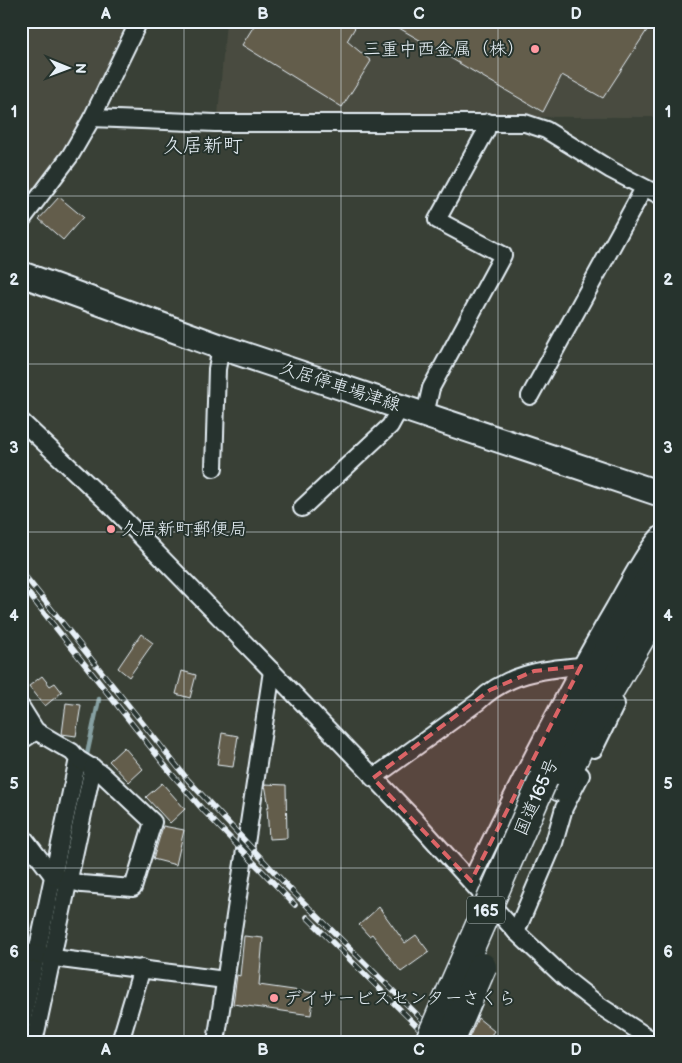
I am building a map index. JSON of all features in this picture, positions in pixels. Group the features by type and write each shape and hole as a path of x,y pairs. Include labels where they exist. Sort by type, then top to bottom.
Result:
{"highway":[{"name":"国道165号","path":"450,1042 552,783 571,717 602,658 661,561"},
{"name":"国道165号","path":"429,1042 552,783 594,717 661,603"}],"main road":[{"name":"久居停車場津線","path":"21,274 221,347 661,494"}],"street":[{"path":"21,221 52,182 92,118 139,21"},
{"path":"92,118 215,123 525,123 546,130 644,188 661,196"},
{"path":"425,415 432,388 503,255 437,220 486,131 488,122"},
{"path":"530,396 644,188"},
{"path":"214,468 217,369 221,347"},
{"path":"302,508 390,426 401,406"},
{"path":"21,421 110,505 272,671 471,881 516,932 567,980 600,1006 654,1042"},
{"name":"国道165号","path":"471,881 505,810 580,666 624,590 661,534"},
{"name":"国道165号","path":"516,932 554,843 564,808 622,690 661,625"},
{"path":"373,778 478,702 490,690 534,671 580,666"},
{"path":"216,1042 272,671"},
{"path":"21,707 36,731 72,752 153,822 132,888 82,884 61,878 21,834"},
{"path":"21,741 36,731"},
{"path":"21,1028 61,878 86,763"},
{"path":"40,955 225,980"},
{"path":"34,1042 40,955"},
{"path":"120,1042 142,968"}],"highlighted area":[{"path":"581,666 471,881 373,778 490,690 534,671"}],"shaded area":[{"path":"21,21 128,21 104,71 108,73 73,138 21,212"},
{"path":"226,21 661,21 661,117 218,116"}],"building":[{"path":"257,21 359,21 347,41 371,61 342,107 242,45"},
{"name":"三重中西金属（株）","path":"387,21 653,21 603,98 562,75 543,112"},
{"path":"59,197 83,217 63,240 39,219"},
{"path":"141,634 153,643 129,677 118,668"},
{"path":"182,671 196,675 190,698 176,694"},
{"path":"42,676 50,686 55,683 62,692 45,706 29,686"},
{"path":"66,703 81,705 76,736 62,734"},
{"path":"222,733 238,736 233,767 217,765"},
{"path":"124,747 143,769 129,782 109,761"},
{"path":"162,783 185,809 170,823 146,797"},
{"path":"265,784 286,785 287,838 269,839 267,807 269,807"},
{"path":"163,826 184,830 176,865 153,859"},
{"path":"379,907 405,943 416,935 429,952 401,972 372,934 369,936 359,925"},
{"name":"デイサービスセンターさくら","path":"244,936 263,938 259,985 314,993 311,1015 233,1004 237,975 240,976"},
{"path":"478,1018 494,1031 486,1042 467,1042"}],"waterway":[{"path":"86,759 99,699"}],"railway":[{"path":"21,571 188,780 292,891 445,1042"},
{"path":"21,584 171,773 203,810 295,905"},
{"path":"307,917 433,1042"}],"place":[{"name":"三重中西金属（株）","path":"535,49"},
{"name":"久居新町郵便局","path":"111,529"},
{"name":"デイサービスセンターさくら","path":"274,998"}],"district":[{"name":"久居新町","path":"203,145"}]}
